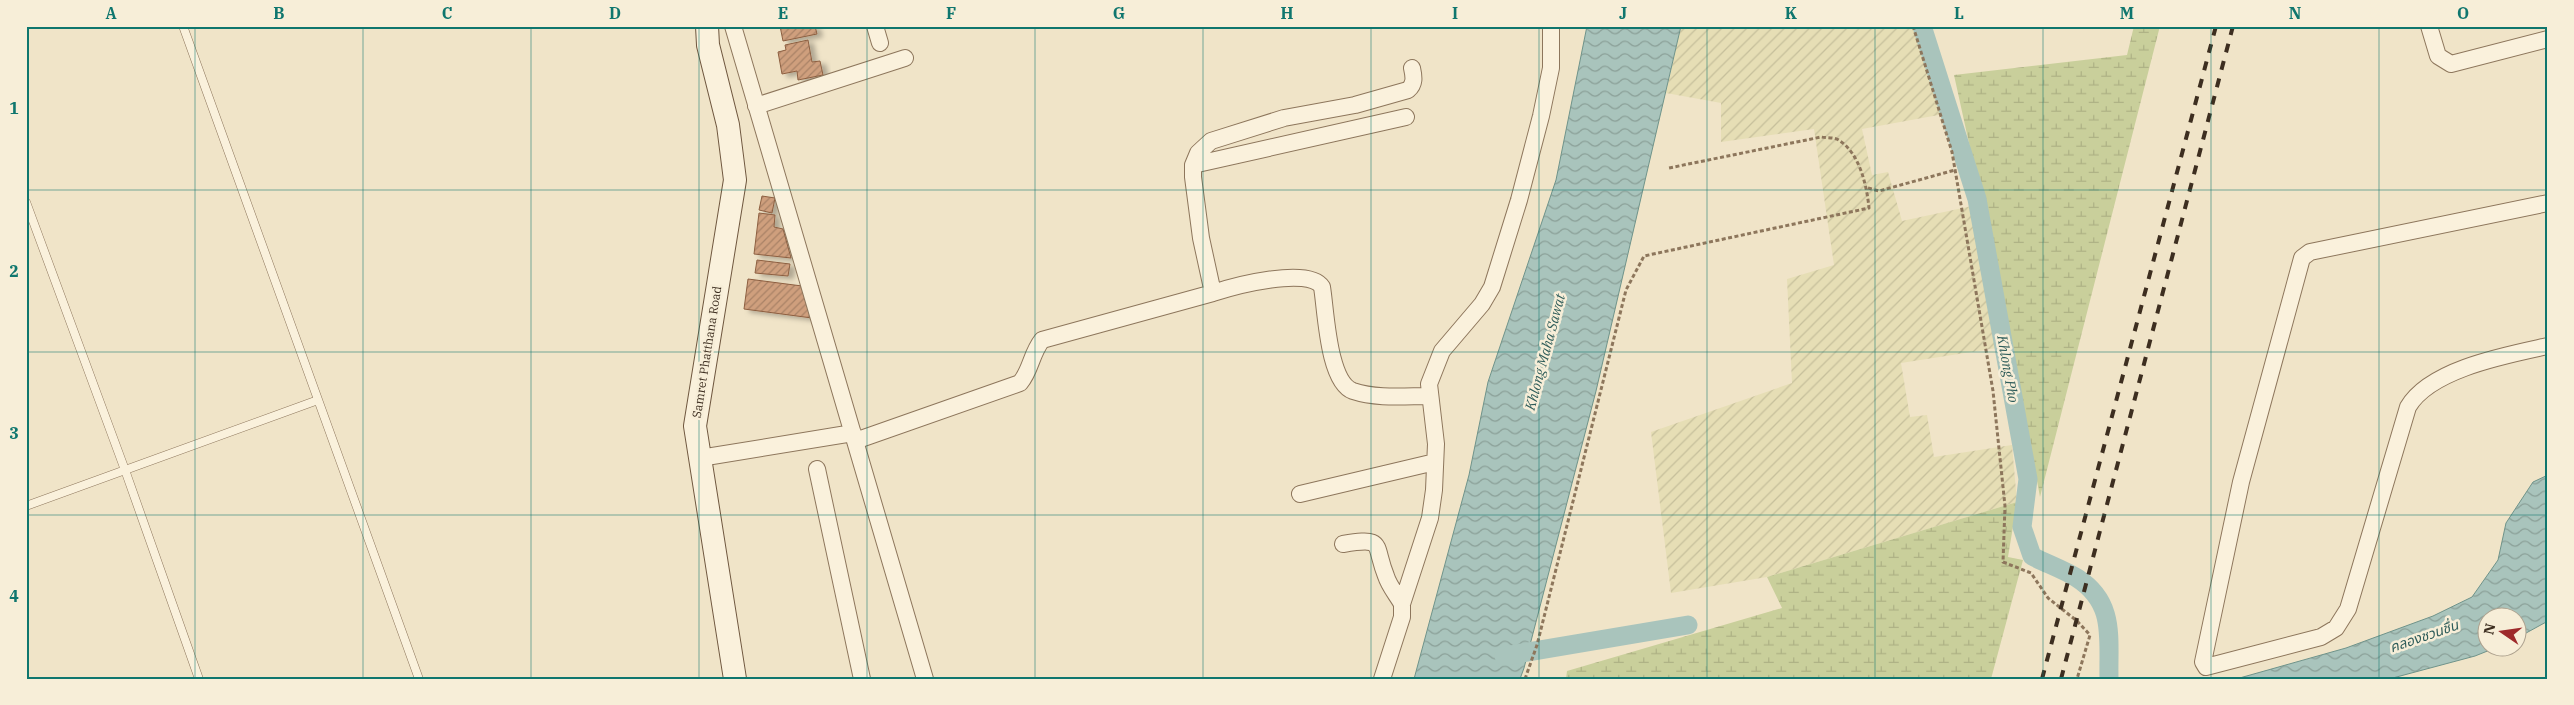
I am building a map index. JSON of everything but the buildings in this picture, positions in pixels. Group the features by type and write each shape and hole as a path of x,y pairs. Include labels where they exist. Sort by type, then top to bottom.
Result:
{"street":[{"name":"Samret Phatthana Road","path":"707,26 708,45 728,125 735,180 695,426 735,679"},
{"path":"733,26 925,679"},
{"path":"875,26 880,43"},
{"path":"1382,679 1402,617 1402,604 1430,518 1436,444 1429,384 1442,351 1482,304 1492,287 1519,200 1541,116 1551,68 1551,26"},
{"path":"2429,26 2438,56 2451,64 2548,39"},
{"path":"756,106 905,58"},
{"path":"1213,293 1193,177 1193,165 1198,153 1211,142 1284,118 1355,106 1408,90 1414,78 1412,68"},
{"path":"1193,165 1406,117"},
{"path":"2548,203 2310,252 2302,258 2241,482 2203,662 2206,667 2321,637 2336,628 2348,609 2408,407 2415,396 2424,388 2456,372 2548,346"},
{"path":"700,458 854,437 1020,383 1028,373 1035,349 1042,340 1251,282 1285,278 1317,282 1322,288 1336,371 1346,386 1352,390 1377,396 1430,396"},
{"path":"1300,494 1435,462"},
{"path":"817,469 862,679"},
{"path":"1343,544 1370,541 1376,544 1386,576 1402,604"}],"lane":[{"path":"183,26 419,679"},
{"path":"26,202 126,470 199,679"},
{"path":"26,506 318,400"}],"path":[{"path":"1913,26 1952,152 1993,391 2005,506 2003,562 2031,573 2048,598 2077,621 2090,635 2078,679"},
{"path":"1525,679 1537,645 1626,290 1644,256 1869,208 1868,188 1852,153 1839,140 1821,137 1669,168"},
{"path":"1868,188 1879,191 1955,170"}],"shaded area":[{"path":"1681,26 1917,26 1944,114 1862,129 1872,175 1888,172 1902,221 1972,206 1997,348 1901,363 1910,417 1927,415 1934,457 2012,445 2017,502 1767,577 1671,593 1651,432 1792,383 1787,279 1834,265 1814,129 1721,142 1721,103 1666,93"}],"green space":[{"path":"2134,26 2160,26 2040,497 2003,298 1954,75 2127,55"},
{"path":"2017,502 2008,557 2023,560 1991,679 1566,679 1567,671 1782,608 1767,577"}],"water":[{"name":"Khlong Maha Sawat","path":"1587,26 1681,26 1596,391 1524,668 1520,679 1414,679 1469,475 1488,382 1556,180"},
{"name":"คลองชวนชื่น","path":"2548,475 2548,621 2526,633 2526,608 2476,608 2476,656 2389,679 2236,679 2346,648 2433,616 2472,597 2498,560 2506,523 2533,482"}],"waterway":[{"name":"Khlong Pho","path":"1922,26 1977,199 2028,479 2022,527 2032,556 2077,578 2090,588 2098,599 2104,610 2109,636 2109,679"},
{"path":"1504,656 1688,625"}],"railway":[{"path":"2042,679 2216,26"},
{"path":"2061,679 2233,26"}]}
